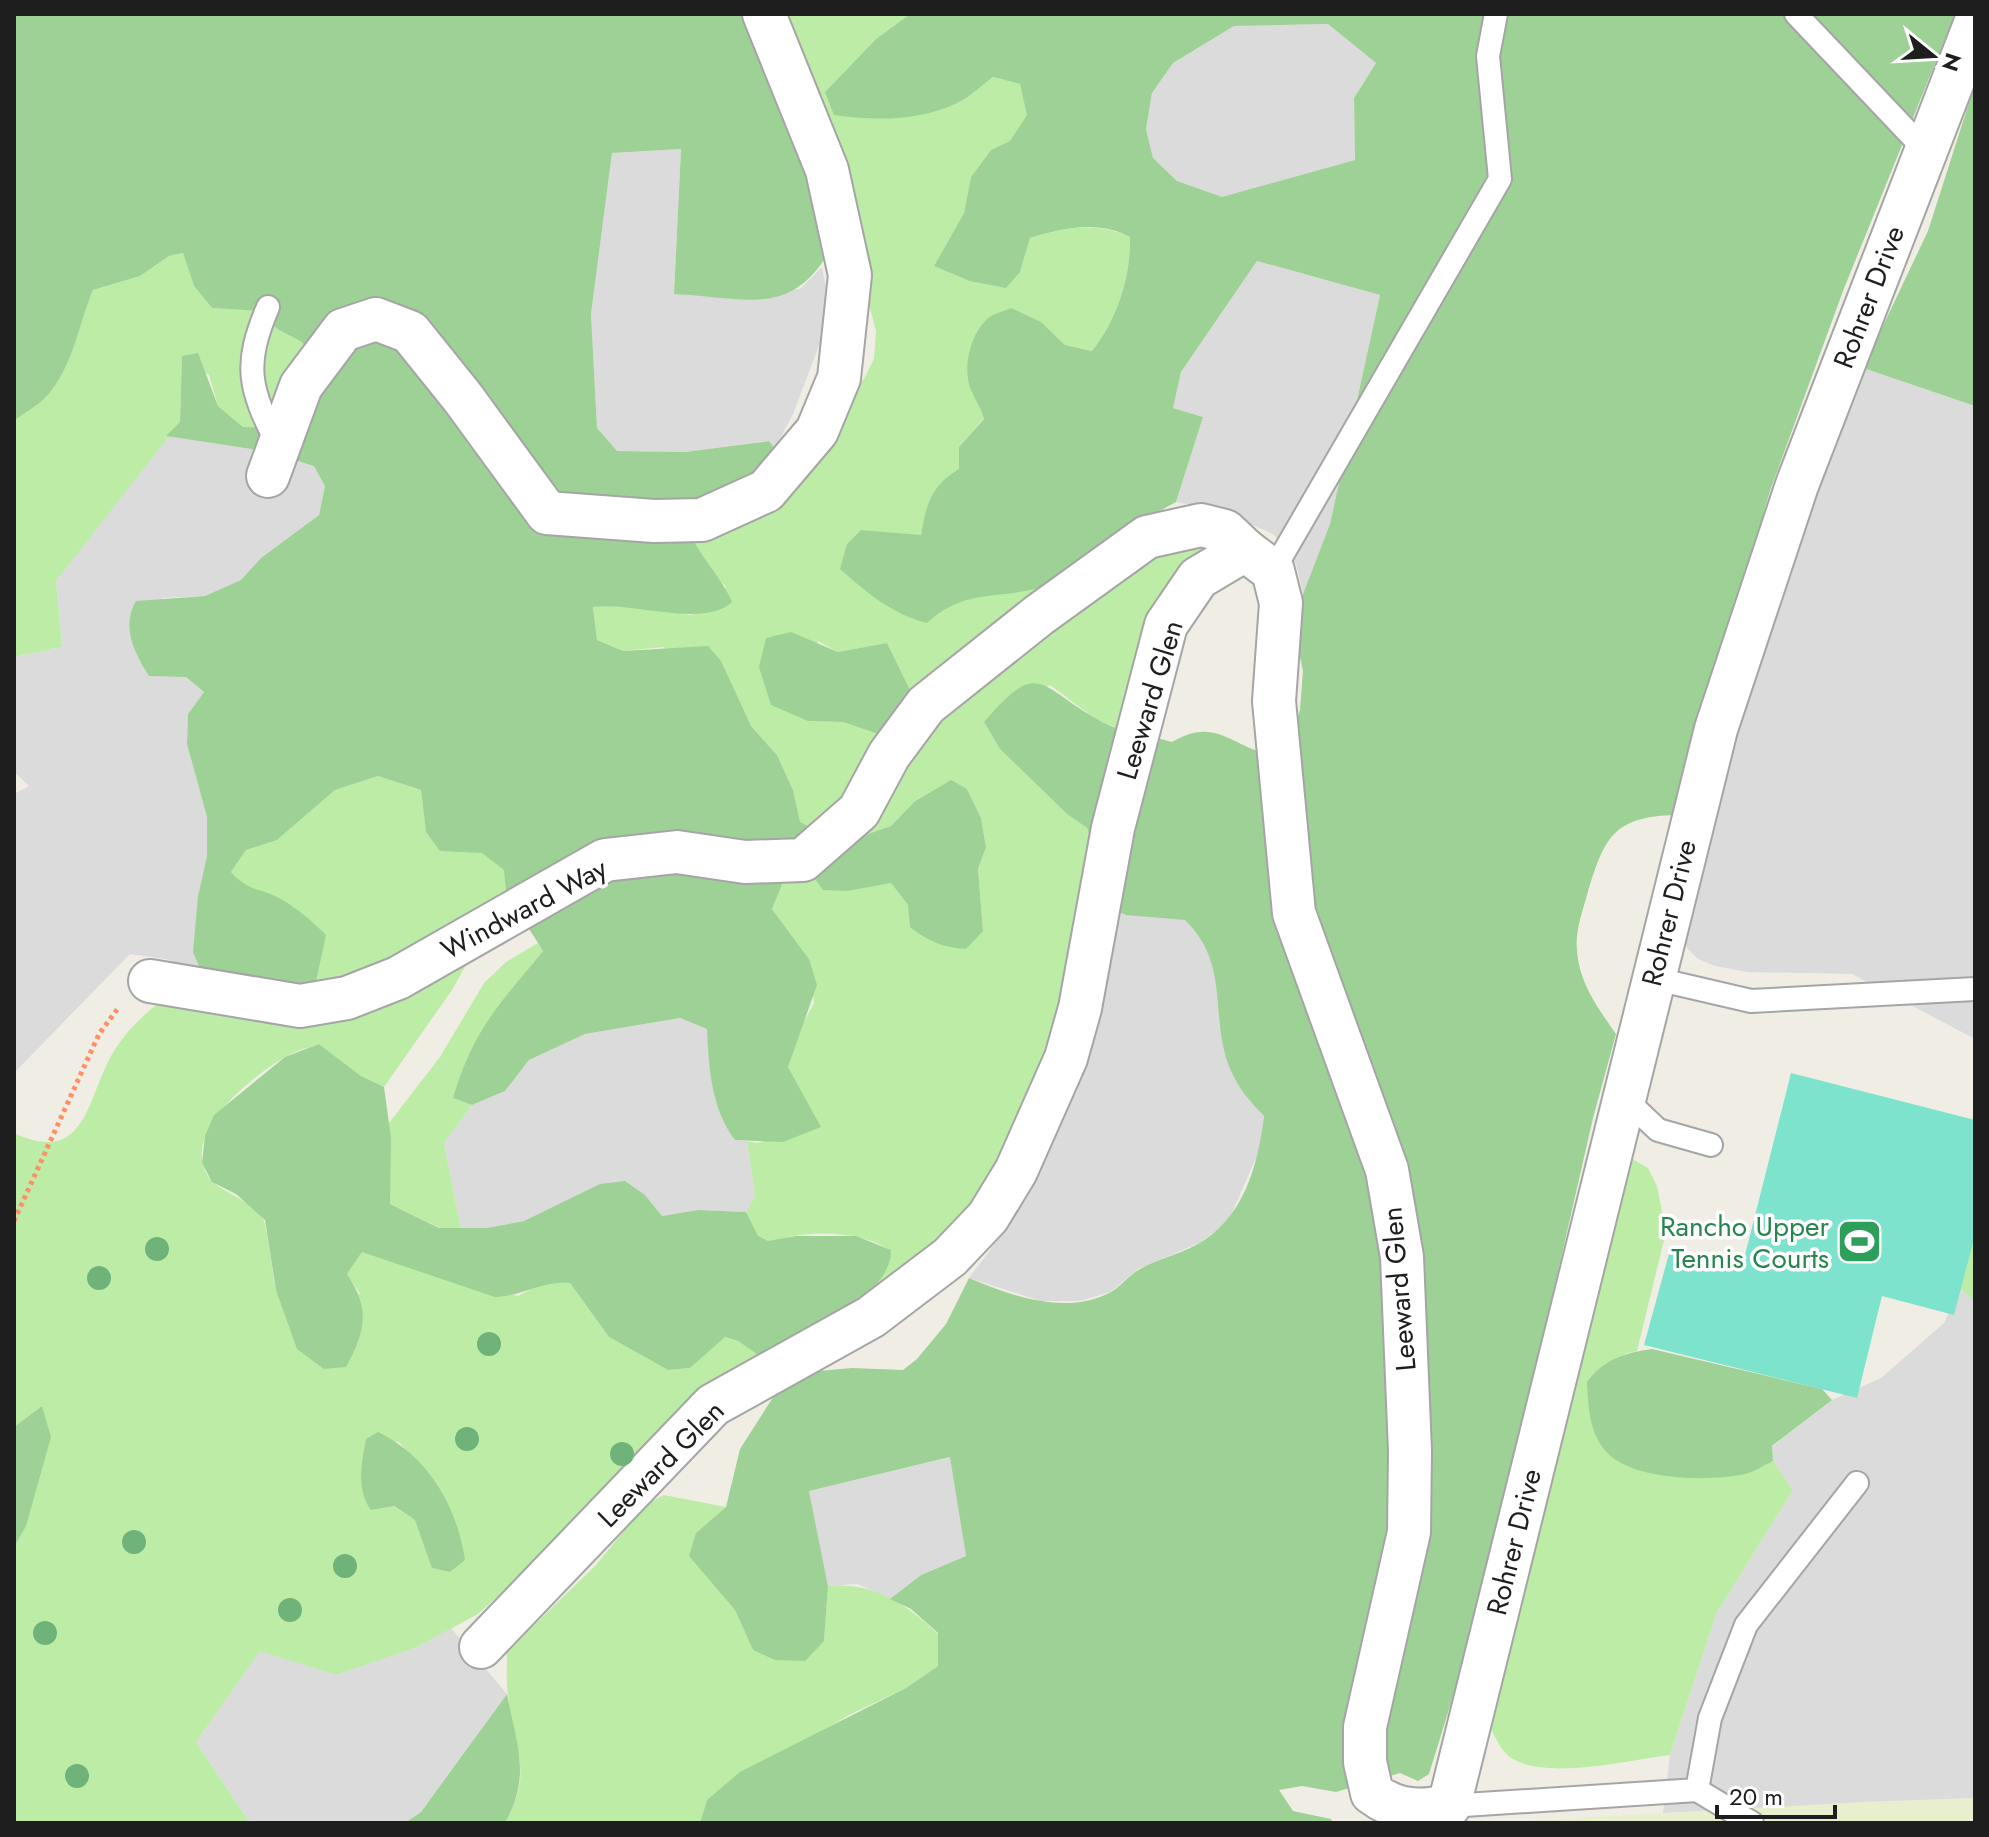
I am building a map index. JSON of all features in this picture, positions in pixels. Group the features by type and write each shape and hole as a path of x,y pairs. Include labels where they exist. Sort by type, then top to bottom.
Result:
{"street":[{"path":"273,461 301,386 343,330 376,319 410,332 547,513 654,521 702,520 766,491 817,431 839,378 850,275 827,170 764,14"},
{"name":"Rohrer Drive","path":"1443,1814 1716,729 1797,485 1975,24"},
{"name":"Windward Way","path":"150,981 300,1006 347,998 398,978 605,860 677,852 745,862 803,860 859,811 889,755 926,705 1004,642 1147,537 1201,525 1225,531 1259,560"},
{"name":"Leeward Glen","path":"481,1647 618,1508 713,1405 871,1317 950,1257 988,1217 1016,1171 1066,1058 1080,1008 1113,828 1166,625 1198,578 1259,560 1281,603 1274,701 1294,913 1387,1170 1402,1257 1409,1532 1365,1727 1365,1762 1372,1793 1390,1807 1443,1814"}],"lane":[{"path":"1259,560 1500,179 1488,56 1496,14"},
{"path":"1796,14 1926,151"},
{"path":"268,307 253,342 251,363 256,402 273,461"},
{"path":"1652,978 1751,1001 1975,989"},
{"path":"1623,1097 1658,1130 1711,1145"},
{"path":"1697,1790 1710,1718 1746,1625 1857,1483"},
{"path":"1443,1814 1697,1790 1752,1823"}],"path":[{"path":"14,1221 99,1034 138,981 150,981"}],"shaded area":[{"path":"1328,24 1376,63 1354,98 1355,160 1222,198 1177,181 1153,158 1146,129 1152,93 1173,63 1234,26"},
{"path":"681,149 674,294 800,289 822,267 828,298 825,330 793,414 775,449 768,441 685,452 616,451 597,428 591,314 612,153"},
{"path":"1257,261 1380,295 1330,524 1303,594 1296,564 1273,534 1218,510 1176,502 1203,417 1173,408 1181,372"},
{"path":"1863,368 1975,406 1975,1039 1852,974 1747,972 1715,966 1698,959 1687,948 1683,930 1773,602"},
{"path":"166,436 265,451 315,466 325,486 319,515 261,558 242,580 205,596 162,598 186,677 204,692 188,714 187,744 207,817 207,856 198,896 201,971 165,959 130,954 14,1073 14,794 29,786 14,772 14,657 62,647 56,581"},
{"path":"1105,906 1186,920 1202,936 1215,967 1222,1034 1231,1070 1248,1099 1264,1116 1260,1149 1228,1222 1199,1243 1138,1269 1110,1292 1080,1301 1041,1301 969,1278 1005,1230 1055,1127"},
{"path":"680,1018 707,1029 715,1099 735,1140 747,1141 755,1196 746,1212 698,1210 662,1216 645,1195 559,1206 524,1221 461,1229 444,1143 472,1105 505,1091 529,1060 585,1034"},
{"name":"Rancho Upper Tennis Courts","path":"1791,1073 1975,1120 1975,1235 1954,1315 1882,1296 1857,1398 1644,1345 1670,1250 1742,1267"},
{"path":"1960,1288 1975,1302 1975,1798 1663,1813 1670,1755 1716,1614 1793,1490 1773,1461 1772,1447 1832,1400 1881,1378 1944,1323"},
{"path":"951,1457 966,1556 921,1575 890,1599 858,1584 828,1586 809,1491"},
{"path":"451,1628 507,1694 421,1812 405,1823 250,1823 196,1742 260,1650 336,1675 415,1648"}],"green space":[{"path":"14,14 750,14 837,238 805,282 788,293 749,300 674,294 681,149 612,153 591,314 597,428 617,451 685,452 769,441 775,449 759,470 726,488 693,540 732,602 719,610 686,614 593,607 597,640 623,651 708,646 721,661 751,726 777,755 793,790 800,822 822,833 862,836 891,826 914,802 951,780 967,789 981,818 986,847 978,869 983,931 966,949 936,943 910,927 908,905 891,883 847,891 823,890 806,867 789,868 772,909 809,959 817,985 788,1067 821,1127 783,1142 735,1140 716,1101 710,1073 707,1029 680,1018 585,1034 529,1060 505,1091 472,1105 453,1098 470,1053 489,1018 543,951 506,892 504,870 482,853 440,851 426,832 421,790 378,776 335,790 277,840 246,850 231,872 250,887 287,903 326,935 315,986 299,990 201,971 193,952 198,896 207,856 207,817 187,744 188,714 204,692 186,677 149,676 131,639 132,611 136,601 205,596 241,580 261,558 319,515 325,486 314,466 265,451 166,436 180,422 182,356 198,353 218,406 243,427 280,428 319,371 302,342 277,329 261,311 212,308 194,286 183,253 169,256 140,276 93,290 62,374 45,398 14,421"},
{"path":"788,14 910,14 876,39 825,92 958,103 993,77 1020,84 1028,115 1010,141 991,150 971,177 964,213 934,266 1020,272 1030,238 1080,228 1105,229 1130,237 1128,267 1121,297 1109,326 1092,351 1065,345 1041,322 971,392 980,403 984,418 959,447 959,469 942,482 931,497 921,536 861,530 941,610 970,596 1038,588 986,639 911,692 887,643 838,652 818,641 808,721 843,722 884,736 822,834 800,823 793,790 777,755 751,726 737,700 663,647 623,651 597,640 593,606 628,605 691,615 726,587 706,565 693,540 864,379 874,359 876,331 818,111 816,83"},
{"path":"910,14 1955,14 1843,291 1770,491 1677,815 1638,820 1614,834 1599,859 1587,895 1577,936 1581,973 1590,995 1616,1034 1593,1118 1484,1596 1429,1774 1418,1781 1400,1773 1336,1792 1302,1786 1279,1790 1293,1811 1331,1819 1333,1823 700,1823 707,1800 740,1772 906,1688 938,1666 938,1633 911,1609 890,1599 921,1575 966,1556 950,1457 809,1491 828,1586 824,1641 805,1661 775,1660 753,1650 735,1610 689,1556 696,1533 726,1507 740,1449 779,1388 807,1372 852,1368 903,1370 917,1359 946,1324 969,1278 1021,1297 1058,1303 1094,1299 1111,1292 1140,1269 1196,1245 1212,1234 1226,1221 1245,1190 1257,1154 1264,1116 1231,1071 1224,1051 1214,974 1200,938 1185,920 1126,915 1105,906 1100,865 1087,828 1067,814 1000,749 984,722 1016,690 1028,684 1038,684 1104,723 1172,742 1187,735 1211,732 1268,754 1290,738 1300,710 1303,671 1297,642 1303,594 1330,524 1380,295 1257,261 1181,372 1173,408 1203,417 1176,502 1052,583 1035,589 965,600 940,612 927,623 902,614 870,594 840,569 847,544 861,530 921,535 931,497 942,482 959,469 959,447 984,419 967,372 972,343 987,319 1011,308 1041,322 1065,345 1092,351 1109,326 1121,297 1128,267 1130,237 1105,229 1080,227 1030,238 1020,272 1006,288 970,281 934,266 964,213 971,177 991,150 1010,141 1027,115 1020,84 993,77 957,103 912,116 881,119 834,115 825,92 876,39","holes":["1328,24 1376,63 1354,98 1355,160 1222,197 1177,181 1153,158 1146,129 1152,93 1173,63 1234,26"]},
{"path":"1975,84 1975,406 1863,368 1928,231"},
{"path":"183,253 194,286 212,308 261,311 277,329 302,342 319,371 280,429 243,427 218,406 209,375 182,356 180,422 56,581 62,647 14,657 14,421 45,398 62,374 93,290 140,276 169,256"},
{"path":"1175,546 1207,546 1188,565 1118,728 1097,720 1050,685 984,722 1000,749 1067,814 1087,828 1096,854 1053,1060 978,1202 925,1258 873,1293 890,1250 879,1244 830,1234 764,1240 754,1230 746,1212 755,1196 747,1141 757,1143 820,1126 788,1067 798,1033 814,1003 809,959 772,909 789,868 870,886 891,883 908,905 983,930 978,869 986,846 981,818 967,789 914,802 891,826 862,836 938,716 1115,577"},
{"path":"791,632 838,652 887,643 911,692 884,736 843,722 808,721 771,705 759,667 766,638"},
{"path":"378,776 421,790 426,832 483,853 505,870 506,892 383,961 315,986 278,897 248,889 231,872 246,850 277,840 335,790"},
{"path":"538,943 543,951 520,979 453,1098 472,1105 444,1143 461,1229 440,1228 390,1204 389,1123 440,1057 484,983 506,962"},
{"path":"467,944 467,963 452,990 384,1087 361,1076 319,1044 289,1055 254,1078 222,1109 210,1126 203,1144 202,1162 214,1183 251,1206 263,1219 276,1290 360,1294 347,1274 362,1252 518,1296 547,1281 570,1283 609,1337 668,1370 690,1368 724,1337 738,1341 764,1359 478,1614 415,1648 336,1675 260,1651 196,1742 250,1823 14,1823 14,1547 33,1496 42,1406 14,1427 14,1133 38,1141 57,1141 71,1134 82,1121 119,1043 137,1022 165,998 286,1016","holes":["366,1439 399,1442 418,1464 415,1520 393,1506 371,1509 363,1493 361,1466"]},
{"path":"319,1044 361,1076 384,1087 391,1138 390,1204 439,1228 487,1228 524,1221 600,1184 625,1181 645,1195 662,1216 698,1210 746,1212 758,1236 768,1241 796,1236 856,1236 891,1250 887,1268 861,1300 764,1359 738,1341 725,1337 690,1368 668,1370 609,1337 570,1283 550,1284 495,1297 362,1252 347,1274 362,1310 358,1343 346,1367 324,1369 297,1349 276,1290 265,1220 236,1194 212,1182 202,1163 205,1136 214,1115 285,1057"},
{"path":"1629,1157 1648,1168 1657,1186 1666,1232 1637,1351 1625,1354 1749,1473 1773,1461 1793,1490 1716,1614 1670,1755 1590,1767 1547,1768 1509,1757 1491,1729"},
{"path":"1975,1224 1975,1302 1960,1288"},
{"path":"1652,1349 1822,1389 1832,1400 1772,1446 1773,1461 1752,1472 1711,1478 1649,1473 1614,1459 1598,1441 1592,1425 1587,1382 1616,1358"},
{"path":"42,1406 51,1437 26,1526 14,1547 14,1427"},
{"path":"378,1432 412,1455 447,1502 465,1560 450,1572 432,1568 415,1520 394,1506 371,1510 366,1502 361,1476 366,1439"},
{"path":"664,1495 726,1507 696,1533 714,1584 735,1610 753,1650 824,1641 828,1586 860,1587 901,1604 938,1634 938,1666 906,1688 849,1715 707,1800 700,1823 505,1823 519,1788 520,1773 507,1690 507,1651 596,1565 646,1504"},
{"path":"507,1694 520,1759 520,1774 518,1790 505,1823 405,1823 421,1812"},
{"path":"1975,1798 1975,1823 1489,1823 1862,1802"}],"place":[{"name":"Rancho Upper Tennis Courts","path":"1860,1242"}]}
